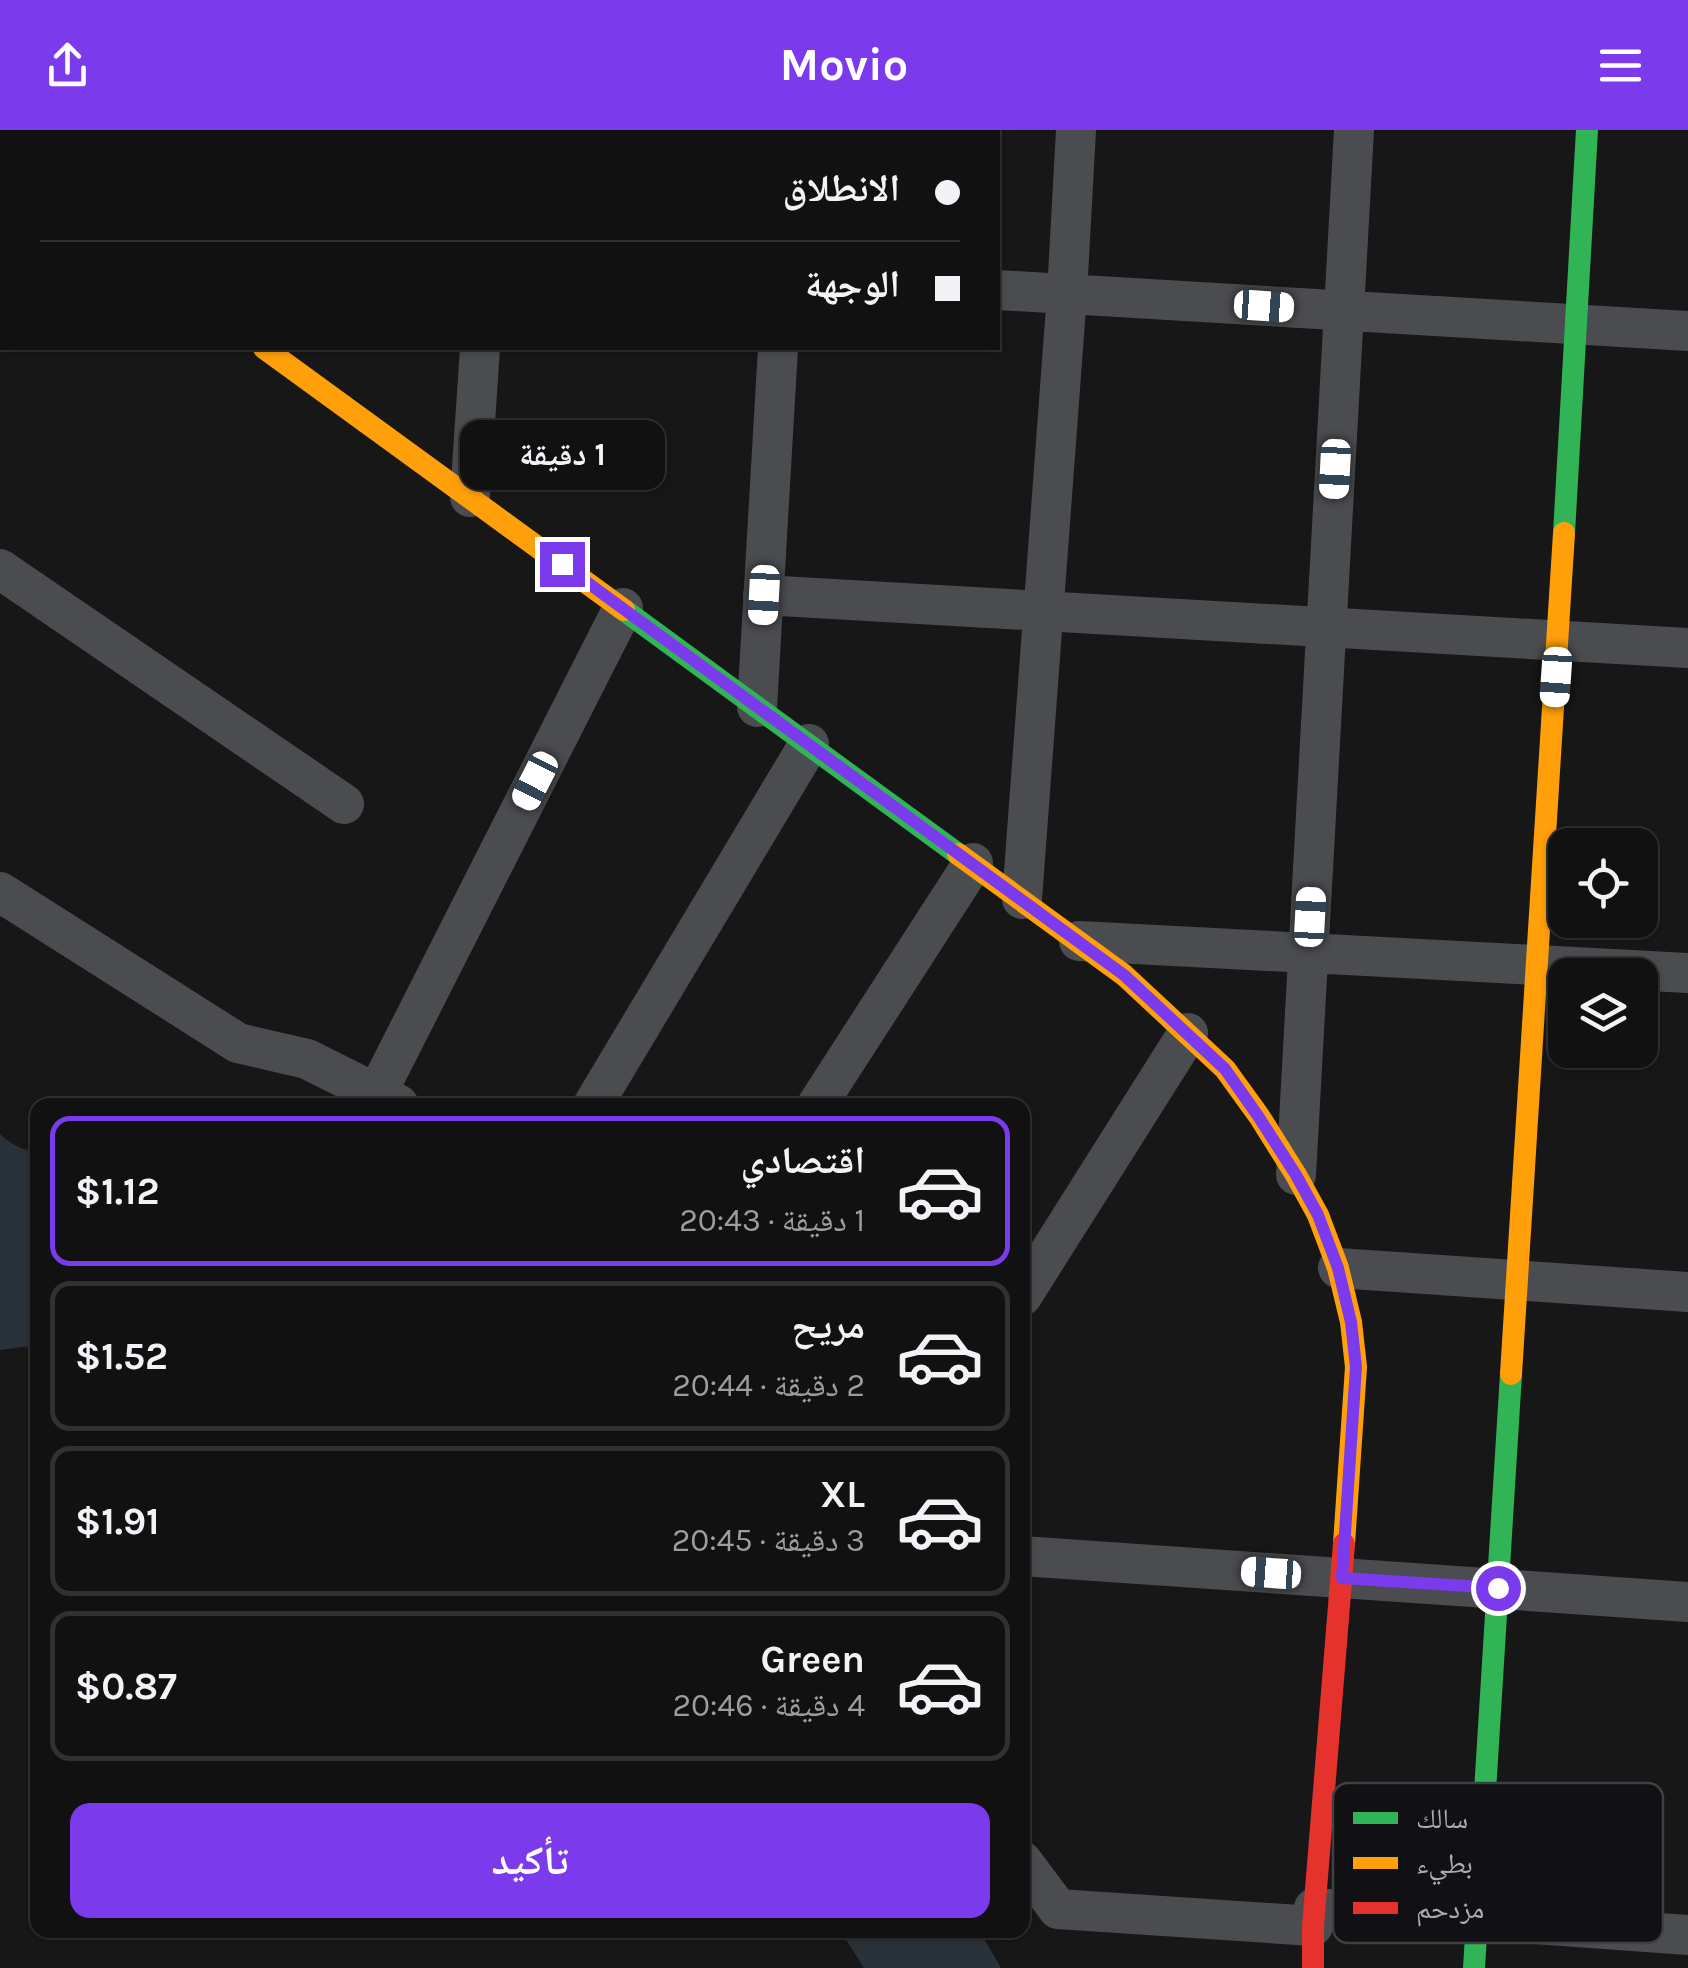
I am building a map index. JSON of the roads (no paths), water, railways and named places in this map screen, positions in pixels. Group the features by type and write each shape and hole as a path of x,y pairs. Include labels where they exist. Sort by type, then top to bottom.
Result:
{"street":[{"path":"1022,899 1076,130"},
{"path":"1296,1175 1354,130"},
{"path":"1486,1783 1588,130"},
{"path":"1000,290 1688,331"},
{"path":"267,350 1124,975 1225,1069 1258,1116 1318,1215 1338,1268 1351,1322 1356,1367 1314,1917 1314,1968"},
{"path":"470,497 480,350"},
{"path":"757,707 778,350"},
{"path":"0,569 344,804"},
{"path":"764,595 1688,648"},
{"path":"388,1098 623,608"},
{"path":"597,1098 809,744"},
{"path":"822,1098 973,863"},
{"path":"0,892 238,1043 307,1060 386,1098"},
{"path":"1079,941 1688,973"},
{"path":"1030,1283 1188,1033"},
{"path":"1338,1268 1688,1292"},
{"path":"1030,1557 1688,1602"},
{"path":"1030,1872 1058,1909 1333,1917"},
{"path":"1663,1933 1688,1935"},
{"path":"1474,1968 1476,1943"}]}
